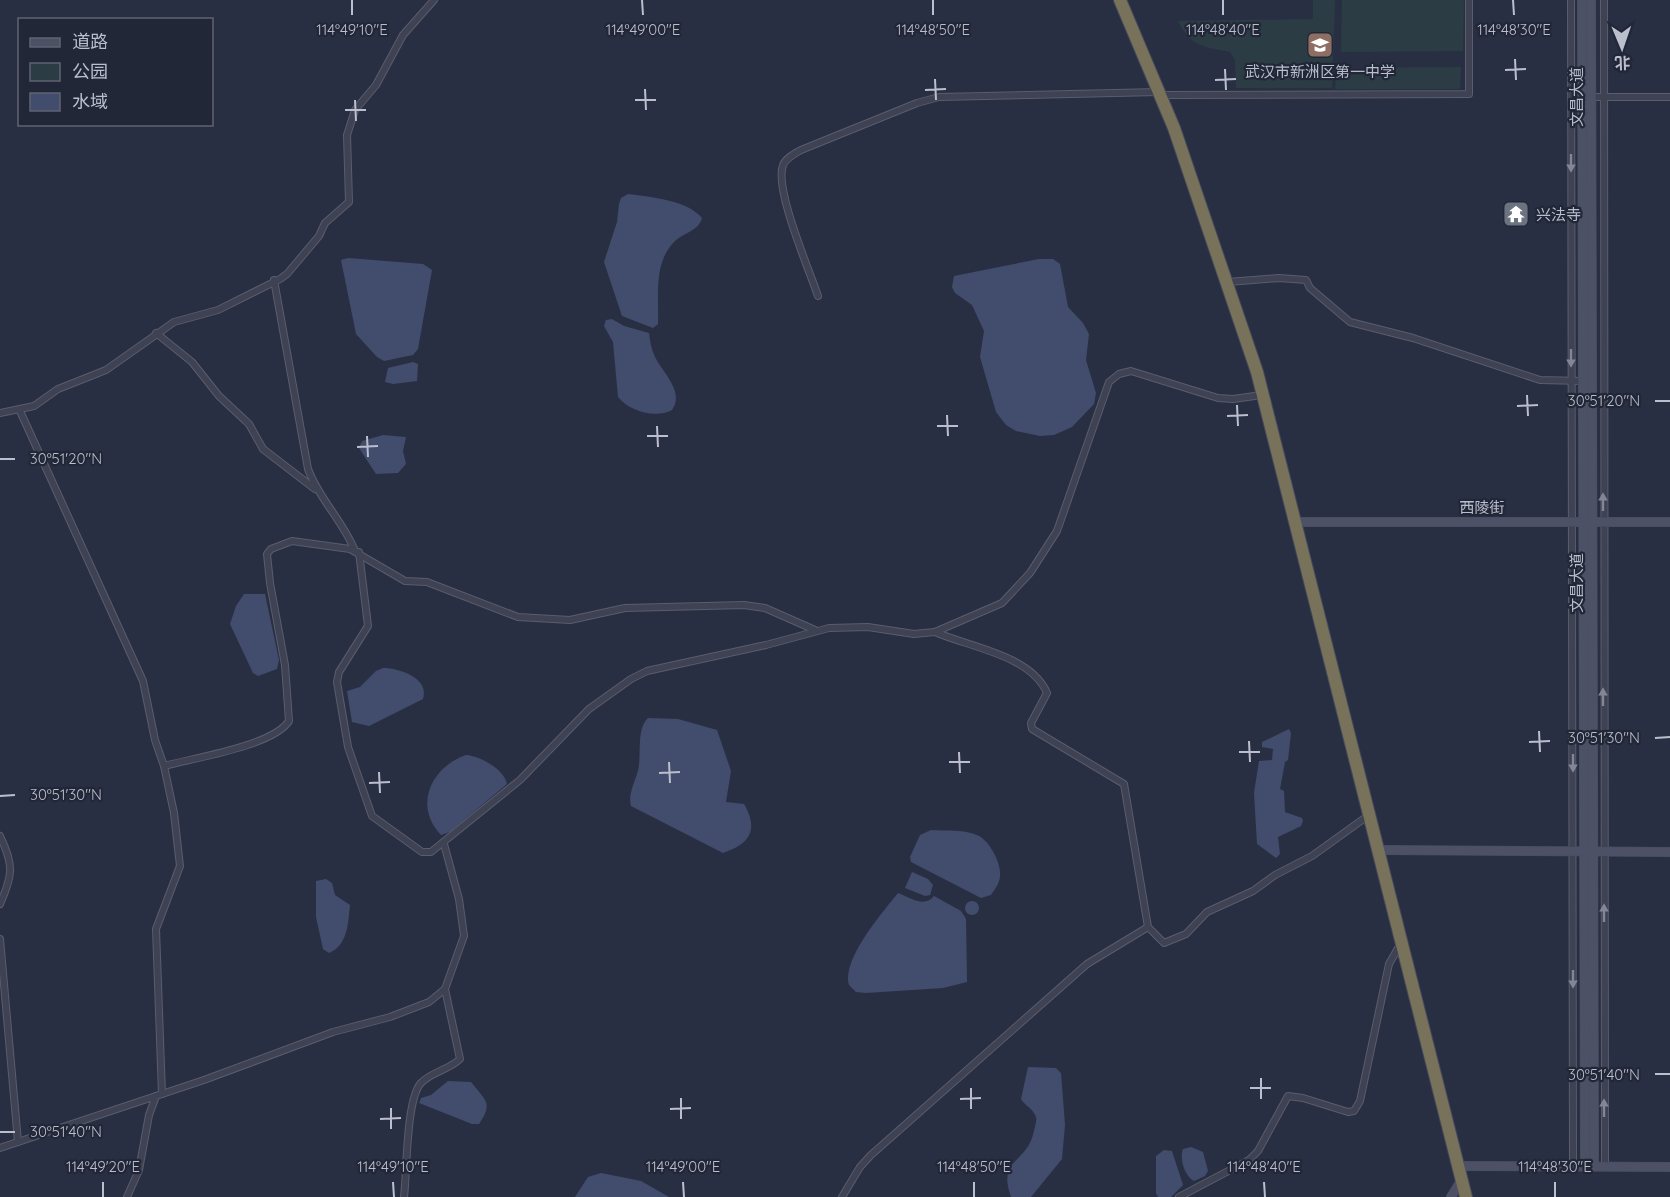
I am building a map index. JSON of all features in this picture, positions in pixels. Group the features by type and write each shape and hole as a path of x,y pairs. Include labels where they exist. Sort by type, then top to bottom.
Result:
{"highway":[{"path":"1120,0 1160,93 1228,282 1262,395 1403,941 1466,1197"}],"main road":[{"name":"文昌大道","path":"1582,0 1582,381 1587,522"},
{"name":"文昌大道","path":"1589,1166 1583,852 1591,0"},
{"name":"西陵街","path":"1294,522 1670,522"},
{"path":"1379,850 1670,852"},
{"path":"1458,1166 1670,1167"},
{"path":"1451,1197 1462,1179"}],"street":[{"path":"0,413 20,411 34,406 66,385 106,370 156,333 187,316 218,310 287,274 319,236 325,223 347,205 350,194 347,135 355,110 376,85 403,35 434,0"},
{"path":"818,296 783,192 782,167 789,158 801,150 917,103 939,98 1160,93 1469,94 1470,0"},
{"path":"1571,0 1571,522 1583,852 1574,1166"},
{"path":"1604,0 1605,1166"},
{"path":"1591,97 1670,98"},
{"path":"1228,282 1279,278 1306,280 1310,288 1350,322 1413,338 1540,380 1582,381"},
{"path":"274,280 300,440 315,489"},
{"path":"156,333 192,362 219,396 249,424 263,449 315,489 349,536 357,552 368,626 339,672 337,682 348,747 356,777 372,816 422,852 437,849 444,844 520,780 584,714 638,675 657,667 766,645 815,630 856,626 914,634 935,632 1002,603 1040,560 1057,531 1109,382 1115,376 1123,372 1135,371 1224,399 1262,395"},
{"path":"20,411 144,681 155,740 164,766 181,861 179,872 156,929 159,1095 149,1115 138,1170 127,1197"},
{"path":"164,766 263,739 288,724 290,714 287,685 270,583 268,551 300,541 357,552 367,561 405,581 427,582 518,617 570,620 625,608 744,605 765,608 815,630"},
{"path":"935,632 1002,655 1018,664 1039,681 1047,693 1031,723 1032,729 1124,784 1148,927 1164,943 1186,934 1207,912 1253,891 1275,875 1312,856 1370,814"},
{"path":"0,836 9,855 11,872 0,904"},
{"path":"404,1197 410,1121 417,1089 427,1078 460,1059 445,988 464,931 444,844"},
{"path":"842,1197 863,1162 1088,964 1148,927"},
{"path":"0,939 18,1142"},
{"path":"1179,1197 1249,1160 1258,1151 1288,1096 1303,1098 1348,1112 1354,1111 1360,1101 1389,964 1403,941"},
{"path":"0,1148 159,1095 333,1032 390,1017 429,1002 445,988"}],"green space":[{"path":"1313,0 1335,0 1332,88 1236,88 1235,60 1230,52 1206,47 1193,41 1178,21 1313,19"},
{"path":"1342,0 1464,0 1463,51 1341,52"},
{"path":"1461,67 1460,89 1335,89 1337,68"}],"water":[{"path":"628,194 678,203 702,218 694,229 674,242 667,250 658,281 658,324 653,328 622,316 604,262 617,222 621,198"},
{"path":"348,258 423,264 432,270 418,349 413,355 384,361 377,357 356,334 341,260"},
{"path":"1039,259 1053,259 1060,264 1068,307 1083,323 1089,334 1086,360 1096,393 1094,404 1072,427 1054,435 1040,436 1016,431 1006,425 996,412 980,357 984,331 972,305 955,293 952,287 954,276"},
{"path":"612,319 624,326 649,333 654,354 676,396 672,410 650,414 635,410 618,397 613,342 604,326 606,320"},
{"path":"413,362 418,364 417,381 393,384 385,382 388,368"},
{"path":"383,435 406,437 403,451 406,464 398,473 376,474 359,448 362,441"},
{"path":"244,594 265,594 279,660 277,669 258,676 253,673 230,624 236,606"},
{"path":"383,668 405,672 418,680 424,692 423,699 369,726 352,722 347,691 360,687 376,671"},
{"path":"648,718 678,719 717,730 731,771 726,802 744,804 751,821 749,835 740,845 723,853 631,806 631,794 639,767 640,737"},
{"path":"1289,729 1291,733 1288,760 1285,762 1280,789 1284,791 1285,812 1302,818 1303,821 1301,826 1278,837 1280,854 1276,858 1257,844 1254,793 1259,761 1272,760 1273,749 1262,747 1262,742"},
{"path":"466,755 491,764 505,778 507,784 450,832 441,835 428,812 427,800 430,789 443,768"},
{"path":"931,830 968,832 979,836 987,843 997,860 1000,872 999,882 991,895 981,898 911,862 910,857 920,835"},
{"path":"912,872 928,879 933,885 930,895 925,896 905,888"},
{"path":"326,879 332,883 335,895 350,905 343,939 340,945 329,953 323,949 316,917 316,881"},
{"path":"898,893 922,902 934,896 961,911 966,919 967,982 943,988 866,993 856,992 849,985 848,974 857,950"},
{"path":"969,901 975,901 979,908 975,915 969,915 965,911 965,905"},
{"path":"1028,1067 1056,1068 1061,1073 1065,1125 1062,1159 1031,1197 1011,1197 1008,1184 1010,1168 1030,1142 1036,1122 1035,1114 1021,1099"},
{"path":"448,1081 471,1082 484,1098 487,1106 479,1124 472,1124 419,1103 421,1098 431,1095"},
{"path":"1191,1147 1203,1152 1208,1171 1205,1176 1194,1181 1182,1162 1183,1149"},
{"path":"1164,1150 1172,1151 1183,1185 1171,1197 1158,1197 1156,1193 1156,1156"},
{"path":"601,1173 641,1181 669,1197 575,1197 588,1177"}],"place":[{"name":"武汉市新洲区第一中学","path":"1320,45"},
{"name":"兴法寺","path":"1516,214"}]}
